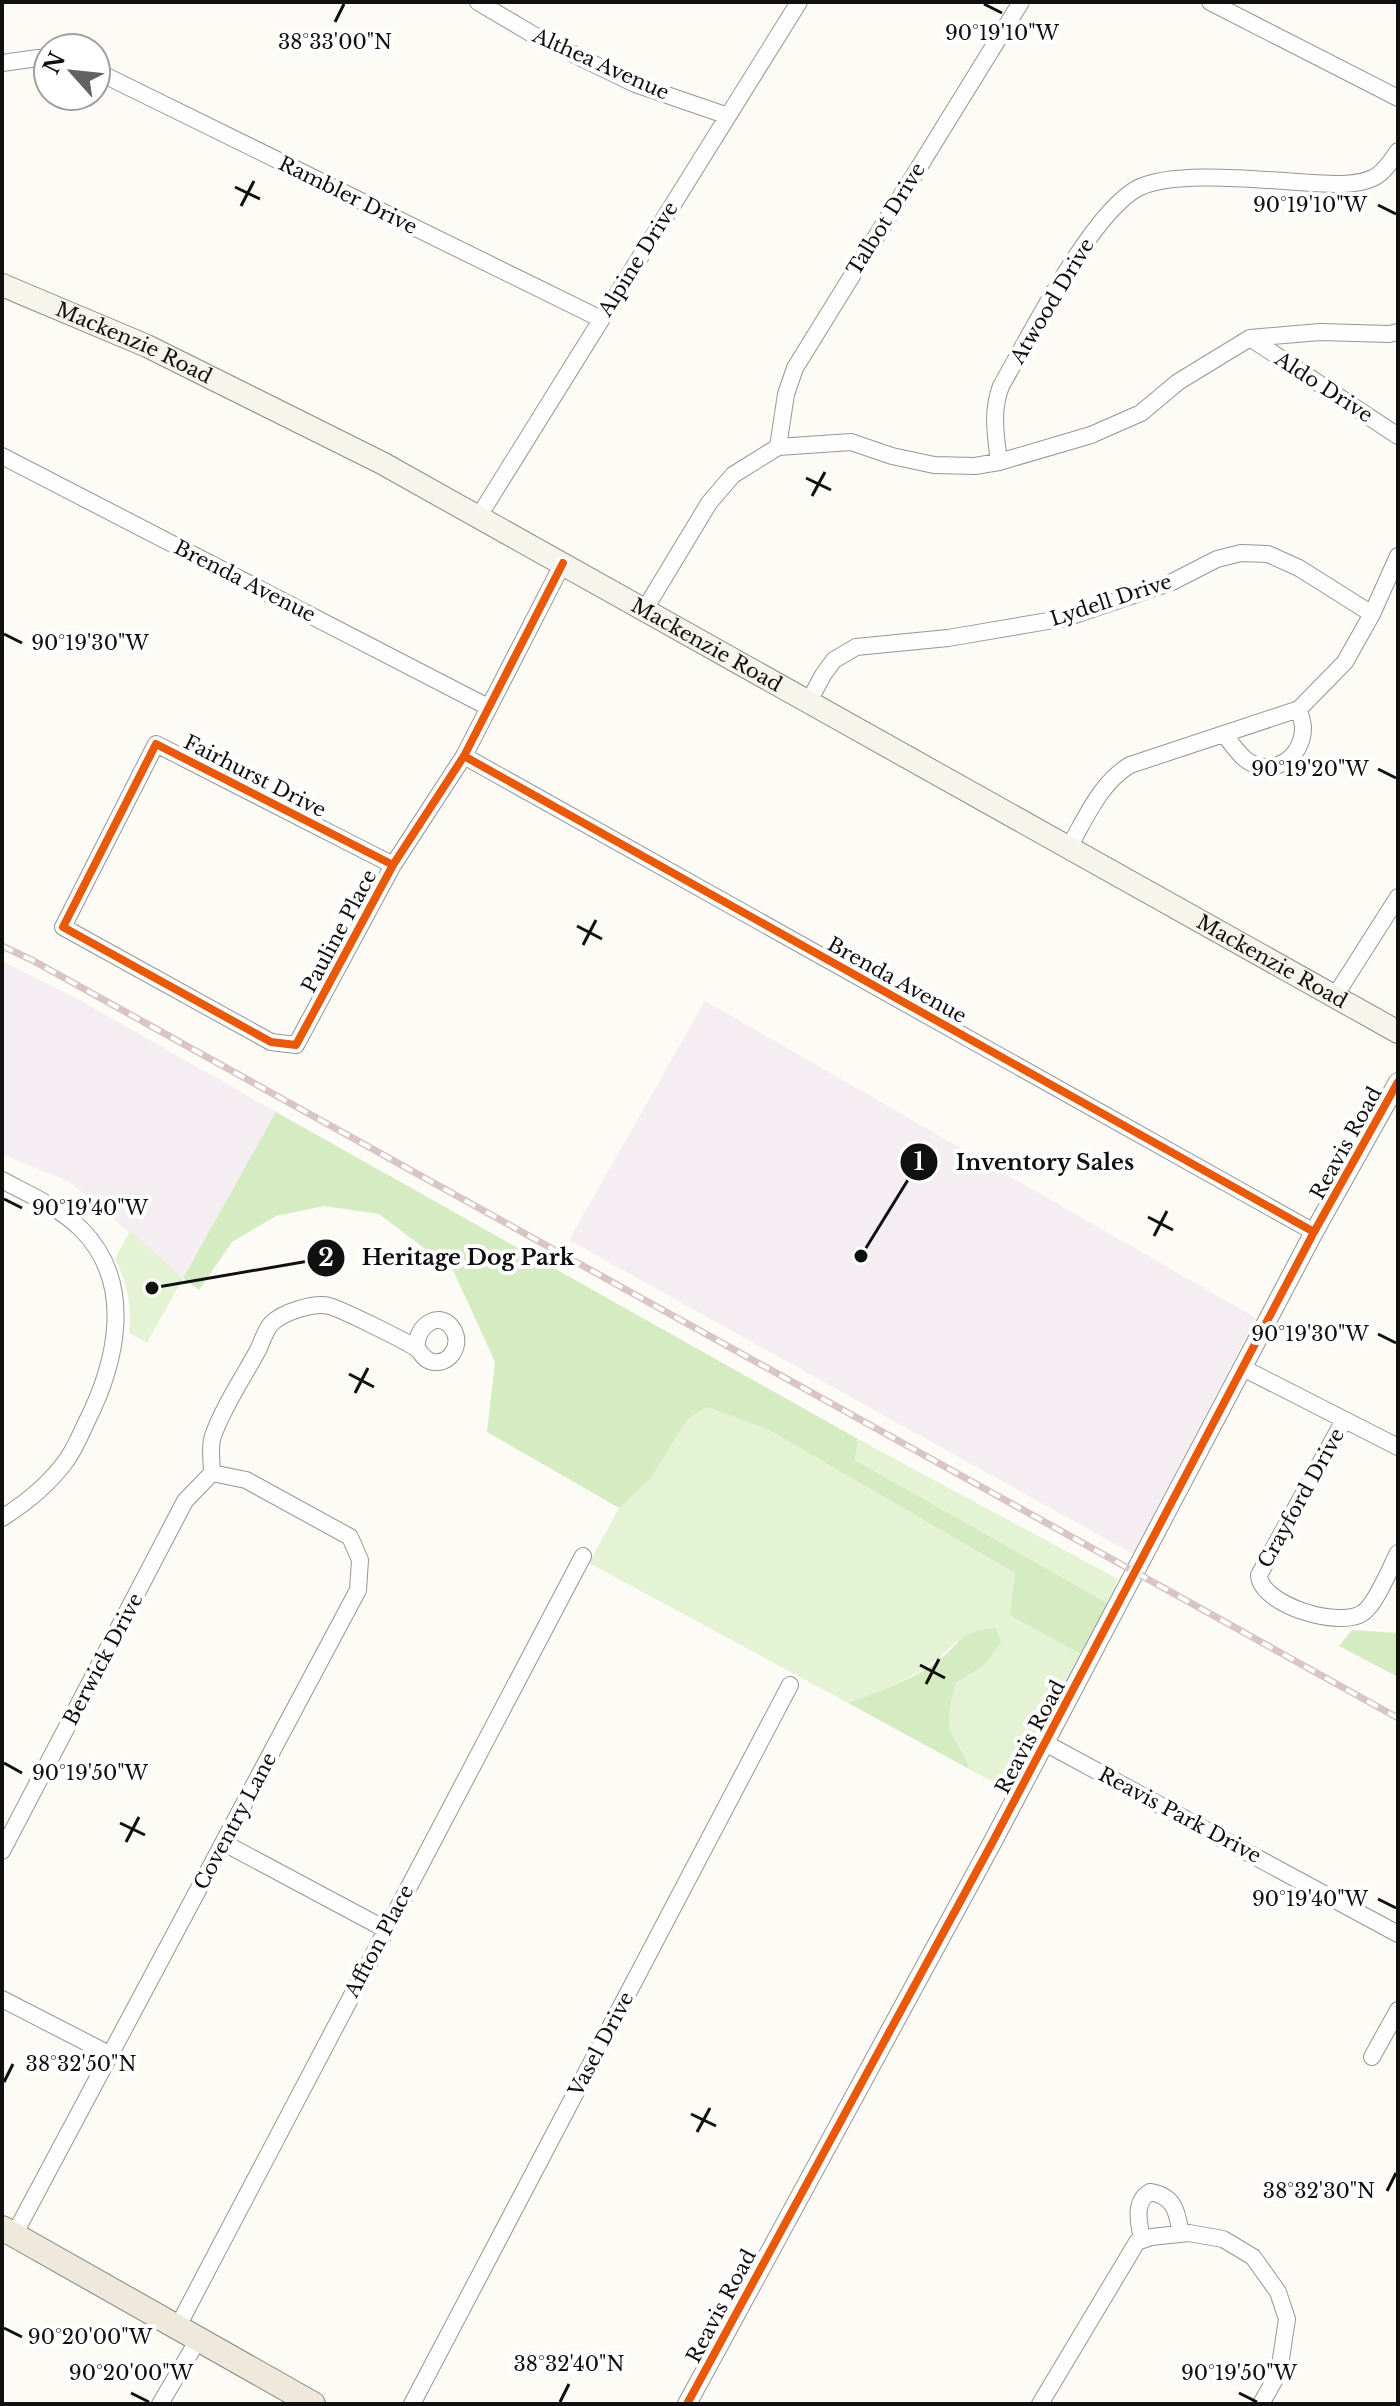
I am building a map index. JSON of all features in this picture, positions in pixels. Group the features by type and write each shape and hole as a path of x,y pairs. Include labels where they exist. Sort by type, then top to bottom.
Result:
{"main road":[{"name":"Mackenzie Road","path":"2,285 147,346 370,457 1398,1032"},
{"path":"8,2231 313,2404"}],"street":[{"name":"Althea Avenue","path":"478,2 532,34 635,84 728,116"},
{"name":"Alpine Drive","path":"479,516 799,2"},
{"name":"Talbot Drive","path":"778,447 786,394 795,368 1021,2"},
{"path":"1210,2 1398,98"},
{"path":"2,63 32,59"},
{"name":"Rambler Drive","path":"112,79 601,319"},
{"name":"Atwood Drive","path":"999,462 994,418 995,402 1001,386 1085,243 1110,213 1137,189 1158,181 1203,178 1336,184 1374,178 1389,165 1398,151"},
{"path":"645,609 720,488 733,475 778,447 851,442 892,456 934,465 975,466 999,462 1091,435 1141,413 1178,382 1250,338 1320,332 1398,332"},
{"name":"Aldo Drive","path":"1250,338 1398,436"},
{"name":"Brenda Avenue","path":"2,456 488,707"},
{"name":"Lydell Drive","path":"809,701 834,660 856,647 948,638 1066,618 1172,582 1217,559 1241,553 1268,554 1299,568 1372,614"},
{"path":"1069,847 1097,798 1118,772 1130,765 1299,709 1345,662 1372,614 1398,556"},
{"name":"Pauline Place","path":"63,927 271,1042 296,1045 393,865 464,756 563,563"},
{"path":"1224,734 1246,760 1260,767 1276,768 1291,759 1299,745 1303,728 1299,709"},
{"name":"Fairhurst Drive","path":"63,927 156,744 393,865"},
{"name":"Brenda Avenue","path":"464,756 1314,1232"},
{"path":"1335,996 1398,897"},
{"name":"Reavis Road","path":"687,2404 1045,1743 1314,1232 1398,1082"},
{"path":"2,1180 53,1208 81,1229 113,1281 116,1318 108,1373 68,1459 44,1487 2,1518"},
{"path":"212,1473 212,1439 272,1323 304,1307 328,1305 417,1349"},
{"path":"1243,1368 1398,1447"},
{"name":"Crayford Drive","path":"1344,1420 1259,1575 1259,1582 1267,1592 1302,1610 1321,1616 1357,1616 1367,1610 1393,1575 1398,1553"},
{"name":"Coventry Lane","path":"8,2231 109,2054 358,1590 360,1560 350,1537 246,1480 212,1473"},
{"name":"Berwick Drive","path":"2,1851 185,1501 212,1473"},
{"name":"Affton Place","path":"160,2404 188,2332 385,1929 583,1556"},
{"name":"Vasel Drive","path":"412,2404 790,1685"},
{"name":"Reavis Park Drive","path":"1045,1743 1398,1934"},
{"path":"224,1843 385,1929"},
{"path":"2,1999 109,2054"},
{"path":"1372,2057 1398,2010"},
{"path":"1040,2404 1139,2241 1138,2207 1143,2196 1150,2192 1164,2195 1176,2206 1181,2234"},
{"path":"1139,2241 1181,2234 1223,2239 1253,2257 1278,2292 1287,2319 1279,2372 1261,2404"}],"shaded area":[{"path":"2,961 76,998 276,1112 183,1278 70,1182 2,1154"},
{"path":"705,1001 1256,1318 1133,1554 569,1240"}],"green space":[{"path":"276,1112 858,1439 855,1460 1109,1604 1082,1655 1010,1615 1015,1573 767,1429 706,1407 687,1420 651,1478 619,1508 487,1432 495,1362 453,1270 379,1214 324,1206 276,1216 232,1242 199,1290 183,1278"},
{"path":"130,1231 183,1278 147,1343 129,1333 128,1295 115,1259"},
{"path":"706,1407 767,1429 1015,1573 1011,1615 1082,1655 1010,1791 969,1769 952,1734 949,1715 956,1683 983,1666 957,1641 919,1671 848,1703 589,1563 619,1508 651,1478 687,1420"},
{"path":"858,1439 1118,1579 1109,1604 855,1460"},
{"path":"996,1628 1001,1643 983,1666 956,1683 950,1708 950,1728 969,1769 848,1703 924,1670 974,1632"},
{"path":"1352,1630 1398,1633 1398,1677 1339,1646"}],"railway":[{"path":"2,946 1398,1718"}],"cycle path":[{"path":"393,865 156,744 63,927 271,1042 296,1045 393,865 464,756 563,563"},
{"path":"464,756 1314,1232"},
{"path":"687,2404 991,1845 1314,1232 1398,1082"}],"place":[{"name":"Inventory Sales","path":"861,1256"},
{"name":"Heritage Dog Park","path":"152,1288"}]}
